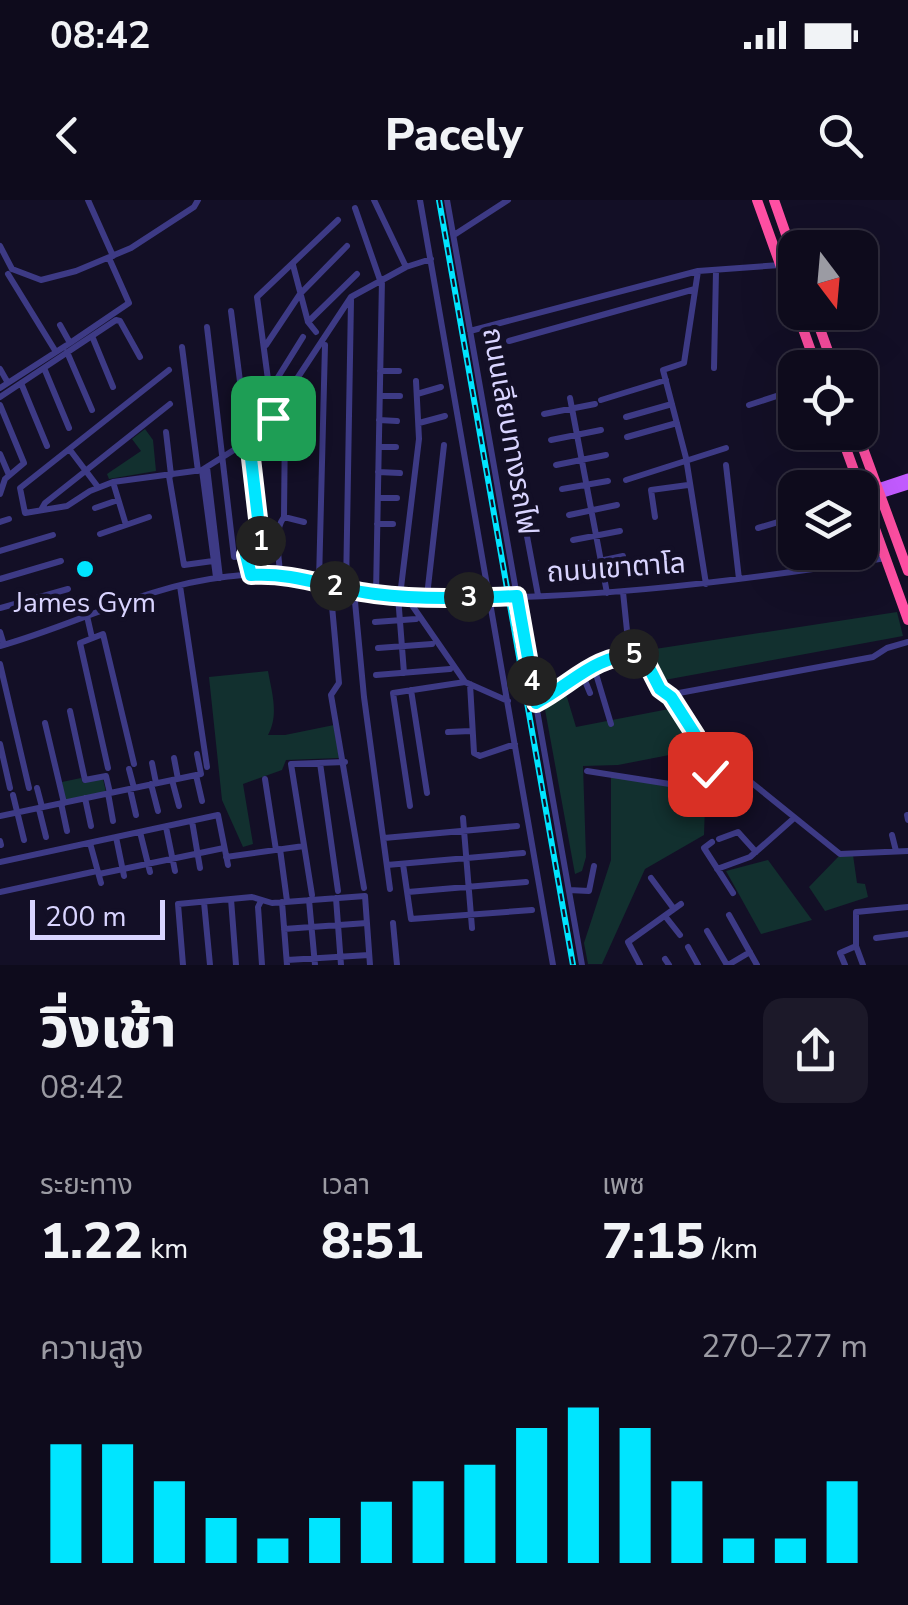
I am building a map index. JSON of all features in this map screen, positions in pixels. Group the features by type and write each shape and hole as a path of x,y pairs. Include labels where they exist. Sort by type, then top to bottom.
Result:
{"highway":[{"path":"757,200 778,260"},
{"path":"774,200 784,230"},
{"path":"864,450 902,544 908,570"},
{"path":"878,537 908,620"},
{"path":"886,558 902,544"}],"main road":[{"path":"879,491 908,481"}],"street":[{"path":"0,388 129,303 88,200"},
{"path":"0,279 10,272 41,280 111,257 194,207 198,200"},
{"path":"374,200 406,267"},
{"name":"ถนนเลียบทางรถไฟ","path":"420,200 554,965"},
{"name":"ถนนเลียบทางรถไฟ","path":"448,200 582,965"},
{"path":"454,235 508,200"},
{"path":"355,208 381,280 376,594"},
{"path":"273,418 257,297 338,220"},
{"path":"0,246 10,272 56,352"},
{"path":"264,348 300,294 347,246"},
{"path":"169,370 20,488 24,513 67,506 113,482 202,469 262,434 351,298 430,258"},
{"path":"292,265 308,322 316,332"},
{"path":"470,331 698,271 778,266"},
{"path":"698,271 684,363 663,370 686,458 706,584"},
{"path":"714,368 716,271"},
{"path":"308,322 358,274"},
{"path":"509,341 696,289"},
{"path":"351,298 350,590 390,889"},
{"path":"207,328 234,557 262,553 230,311"},
{"path":"0,397 116,320 120,320 140,357"},
{"path":"60,325 70,343"},
{"path":"92,336 113,387"},
{"path":"270,390 303,337"},
{"path":"319,581 325,345"},
{"path":"182,347 218,578"},
{"path":"67,352 92,410"},
{"path":"0,368 8,383"},
{"path":"44,368 69,428"},
{"path":"380,370 399,371"},
{"path":"544,414 666,380"},
{"path":"404,673 399,620 419,423 416,382"},
{"path":"21,383 47,446"},
{"path":"416,394 441,387"},
{"path":"380,396 400,396"},
{"path":"750,405 778,396"},
{"path":"570,398 607,593"},
{"path":"40,511 170,404"},
{"path":"626,417 672,404"},
{"path":"0,405 24,463 3,482 1,493"},
{"path":"419,423 445,416"},
{"path":"505,419 538,595"},
{"path":"379,420 396,421"},
{"path":"280,574 278,525 284,517 285,422"},
{"path":"627,437 677,423"},
{"path":"551,440 600,430"},
{"path":"166,432 184,565 214,560"},
{"path":"427,596 444,445"},
{"path":"379,447 396,448"},
{"path":"626,480 726,448"},
{"path":"70,450 98,487"},
{"path":"0,454 9,475"},
{"path":"556,464 606,455"},
{"path":"726,465 739,580"},
{"path":"202,469 218,578"},
{"path":"378,472 400,473"},
{"path":"562,489 608,480"},
{"path":"113,482 126,526"},
{"path":"655,517 651,490 688,485"},
{"path":"378,498 396,498"},
{"path":"94,508 118,500"},
{"path":"570,515 617,504"},
{"path":"284,517 304,522"},
{"path":"100,534 149,518"},
{"path":"0,522 9,520"},
{"path":"758,528 778,522"},
{"path":"377,524 393,524"},
{"path":"573,540 620,530"},
{"path":"0,550 52,535"},
{"path":"246,555 249,575"},
{"path":"576,566 624,556"},
{"name":"ถนนเขาตาโล","path":"2,646 180,586 218,578 280,574 376,594 488,597 624,592 706,584 886,558"},
{"path":"0,579 61,562"},
{"path":"330,584 338,683 331,695 364,888"},
{"path":"180,586 208,768"},
{"path":"0,608 68,589"},
{"path":"624,592 629,650"},
{"path":"401,596 468,683 508,701"},
{"path":"84,617 91,635"},
{"path":"375,622 416,619"},
{"path":"0,632 2,646"},
{"path":"108,768 80,642 91,635 104,634 132,766 136,815"},
{"path":"679,693 873,657 908,642"},
{"path":"378,648 432,644"},
{"path":"536,703 561,690 592,664 642,654 660,689 671,697 696,736 708,773"},
{"path":"0,664 46,836"},
{"path":"592,664 611,724"},
{"path":"376,675 450,669"},
{"path":"581,671 590,693"},
{"path":"410,806 393,693 468,683"},
{"path":"468,683 476,756 515,744"},
{"path":"411,690 427,793"},
{"path":"70,711 86,780 106,776 114,821"},
{"path":"46,723 67,831"},
{"path":"448,732 471,730"},
{"path":"0,744 24,840"},
{"path":"0,816 201,774 197,754"},
{"path":"174,758 180,806"},
{"path":"315,962 311,897 291,764 345,762"},
{"path":"152,763 158,811"},
{"path":"320,764 337,894 341,961"},
{"path":"587,771 674,784 708,773 752,783 840,854 908,851"},
{"path":"196,775 202,801"},
{"path":"265,779 278,850 287,963 341,961 369,955"},
{"path":"85,798 90,826"},
{"path":"0,862 218,816 227,861 304,846"},
{"path":"463,818 472,928"},
{"path":"717,868 756,852 793,819"},
{"path":"192,821 200,868"},
{"path":"166,826 176,870"},
{"path":"383,838 517,826"},
{"path":"140,832 149,868"},
{"path":"733,892 704,848 738,832 756,852"},
{"path":"892,834 896,852"},
{"path":"116,837 123,873"},
{"path":"90,843 101,883"},
{"path":"0,892 98,872 149,868 173,858 224,848"},
{"path":"387,865 523,853"},
{"path":"403,864 410,919 532,910"},
{"path":"570,890 589,891 594,866"},
{"path":"640,965 628,942 678,907 651,878"},
{"path":"407,892 526,882"},
{"path":"183,965 178,904 252,897 284,901 337,894 365,896 370,965"},
{"path":"231,899 236,965"},
{"path":"262,901 258,906 262,965"},
{"path":"204,902 210,965"},
{"path":"863,965 856,946 856,912 908,907"},
{"path":"665,916 680,935"},
{"path":"729,916 757,965"},
{"path":"284,929 367,922"},
{"path":"393,923 397,965"},
{"path":"707,931 727,965 750,952"},
{"path":"876,938 908,934"},
{"path":"845,965 840,953 856,946"},
{"path":"688,947 698,965"}],"green space":[{"path":"145,429 153,440 156,471 109,479 107,474 141,451 132,439"},
{"path":"897,612 903,636 659,681 642,651"},
{"path":"268,671 274,712 268,735 334,725 339,758 286,760 282,770 243,784 253,844 243,847 222,800 209,677"},
{"path":"566,694 576,727 674,708 689,730 695,750 618,765 583,766 586,857 582,871 575,874 544,704"},
{"path":"611,775 677,788 706,775 704,835 645,869 602,964 588,964 584,943 611,860"},
{"path":"81,778 83,783 103,779 106,792 65,800 62,782"},
{"path":"853,855 857,883 865,884 868,897 825,911 809,887 839,856"},
{"path":"768,860 812,920 761,934 726,871"}],"railway":[{"path":"439,200 573,965"}],"place":[{"name":"James Gym","path":"85,569"}],"route":[{"path":"273,418 262,434 249,441 262,553 246,555 251,575 280,574 354,591 400,596 517,596 536,703 600,661 642,654 660,689 671,697 696,736 710,774"}]}
